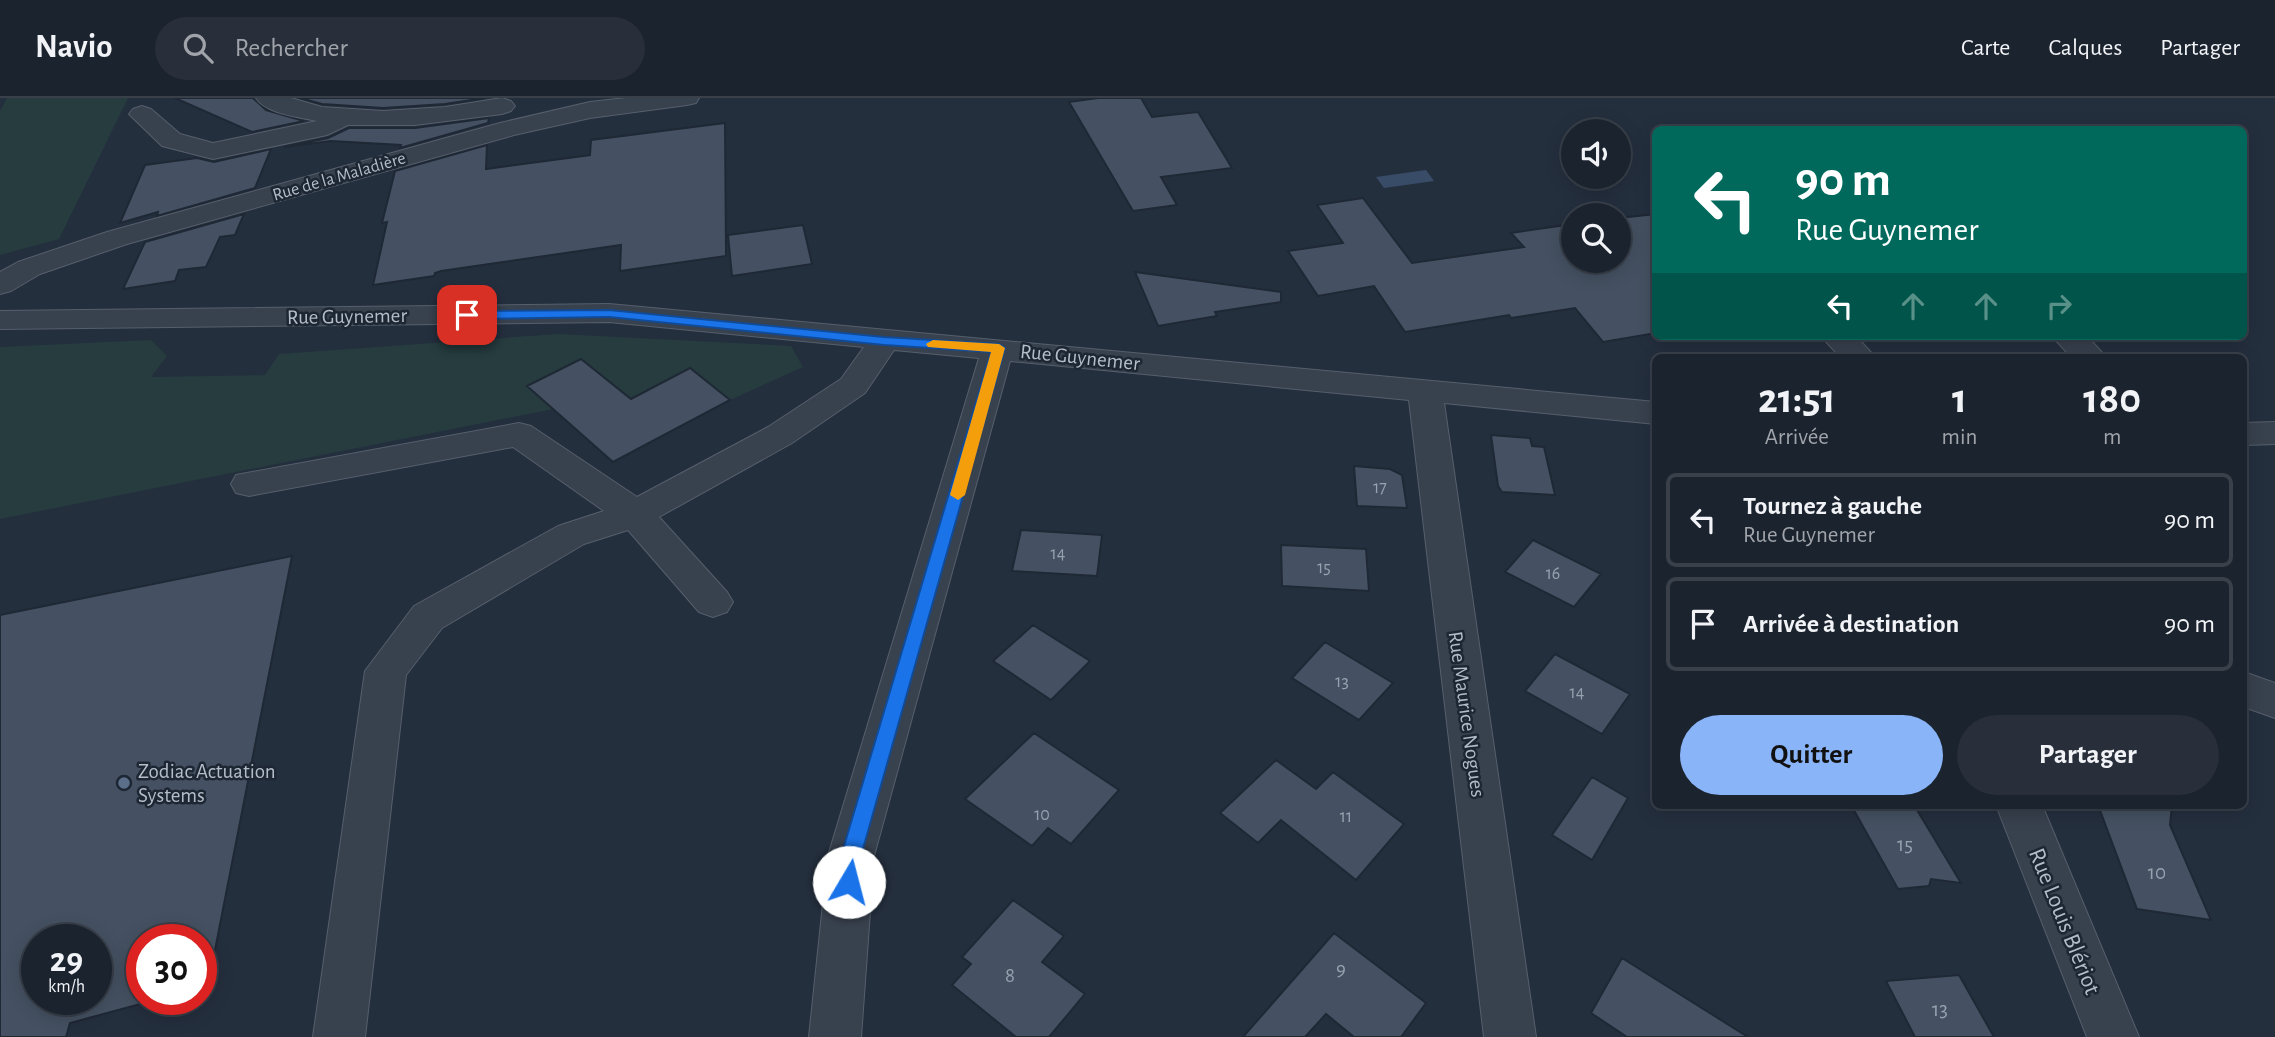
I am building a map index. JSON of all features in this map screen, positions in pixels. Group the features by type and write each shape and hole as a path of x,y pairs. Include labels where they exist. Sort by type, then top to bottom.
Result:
{"street":[{"path":"268,98 291,109 350,116 446,117 508,111"},
{"name":"Rue de la Maladière","path":"0,285 29,268 508,111 590,110 687,98"},
{"path":"142,114 171,140 213,151 317,130 350,116"},
{"name":"Rue Guynemer","path":"0,320 609,313 884,341 999,348 1652,413"},
{"path":"1841,340 1856,354"},
{"path":"2072,340 2087,354"},
{"path":"339,1037 386,671 428,617 571,535 635,514 780,435 853,386 884,341"},
{"path":"835,1037 851,856 999,348"},
{"name":"Rue Maurice Nogues","path":"1425,391 1510,1037"},
{"path":"2247,434 2275,433"},
{"path":"249,484 519,434 635,514 713,602"},
{"path":"2247,690 2275,701"},
{"name":"Rue Louis Blériot","path":"2021,809 2113,1037"}],"green space":[{"path":"7,98 128,98 59,239 0,255 0,111"},
{"path":"558,334 791,346 803,367 730,400 690,368 631,399 581,359 528,386 553,409 0,519 0,347 151,340 167,356 151,377 265,375 279,354"}],"water":[{"path":"1426,170 1434,181 1384,188 1376,177"}],"building":[{"path":"175,98 253,98 266,110 304,121 252,132"},
{"path":"300,98 485,98 383,108 322,104"},
{"path":"1098,98 1141,98 1152,117 1198,112 1232,168 1161,177 1177,205 1133,211 1069,102"},
{"path":"489,118 488,123 400,148 401,145 331,141 284,147 328,138 349,128 415,128"},
{"path":"725,123 726,256 620,271 621,245 441,271 434,276 373,285 387,222 382,223 395,171 487,145 486,169 590,155 591,140"},
{"path":"271,149 255,188 157,216 158,212 120,223 145,165 197,158 214,162"},
{"path":"1363,198 1412,263 1524,247 1511,233 1561,226 1561,273 1631,273 1631,217 1652,214 1652,334 1603,342 1575,308 1511,318 1509,315 1405,332 1374,286 1318,296 1288,251 1343,243 1317,205"},
{"path":"244,214 235,235 220,237 206,267 179,270 175,281 123,289 145,242"},
{"path":"803,225 812,264 732,276 728,235"},
{"path":"1135,272 1281,292 1281,302 1215,312 1217,316 1158,326"},
{"path":"581,359 631,399 690,368 730,400 613,462 527,386"},
{"path":"1491,435 1530,438 1532,446 1544,447 1555,495 1502,492 1498,486"},
{"path":"1354,466 1390,469 1402,475 1407,508 1357,506"},
{"path":"1021,530 1102,535 1097,576 1012,571"},
{"path":"1533,540 1601,574 1574,607 1505,572"},
{"path":"1281,545 1366,549 1369,591 1282,586"},
{"name":"Zodiac Actuation Systems","path":"292,556 217,940 217,924 126,924 126,1008 112,1012 112,924 21,924 21,1015 100,1015 70,1023 66,1037 0,1037 0,615"},
{"path":"1033,625 1090,661 1051,700 993,661"},
{"path":"1325,642 1393,683 1359,720 1292,678"},
{"path":"1555,654 1630,694 1602,734 1525,691"},
{"path":"1034,733 1119,790 1071,844 1048,828 1032,846 965,799"},
{"path":"1276,760 1316,789 1333,772 1404,824 1356,880 1281,820 1258,843 1220,813"},
{"path":"1592,777 1628,798 1592,860 1552,835"},
{"path":"1853,809 1916,809 1961,883 1931,879 1929,886 1898,889"},
{"path":"2100,809 2172,809 2170,825 2211,920 2137,909"},
{"path":"1013,900 1064,936 1042,962 1085,994 1049,1037 1016,1037 952,985 971,964 962,957"},
{"path":"1334,933 1426,1003 1401,1037 1354,1037 1326,1014 1305,1037 1243,1037"},
{"path":"1622,958 1748,1037 1627,1037 1591,1013"},
{"path":"1959,975 1994,1037 1915,1037 1886,981"}],"slow traffic":[{"path":"933,344 999,348 958,495"}],"place":[{"name":"Zodiac Actuation Systems","path":"124,783"}],"route":[{"path":"467,315 609,313 884,341 999,348 851,856 849,882"}]}
